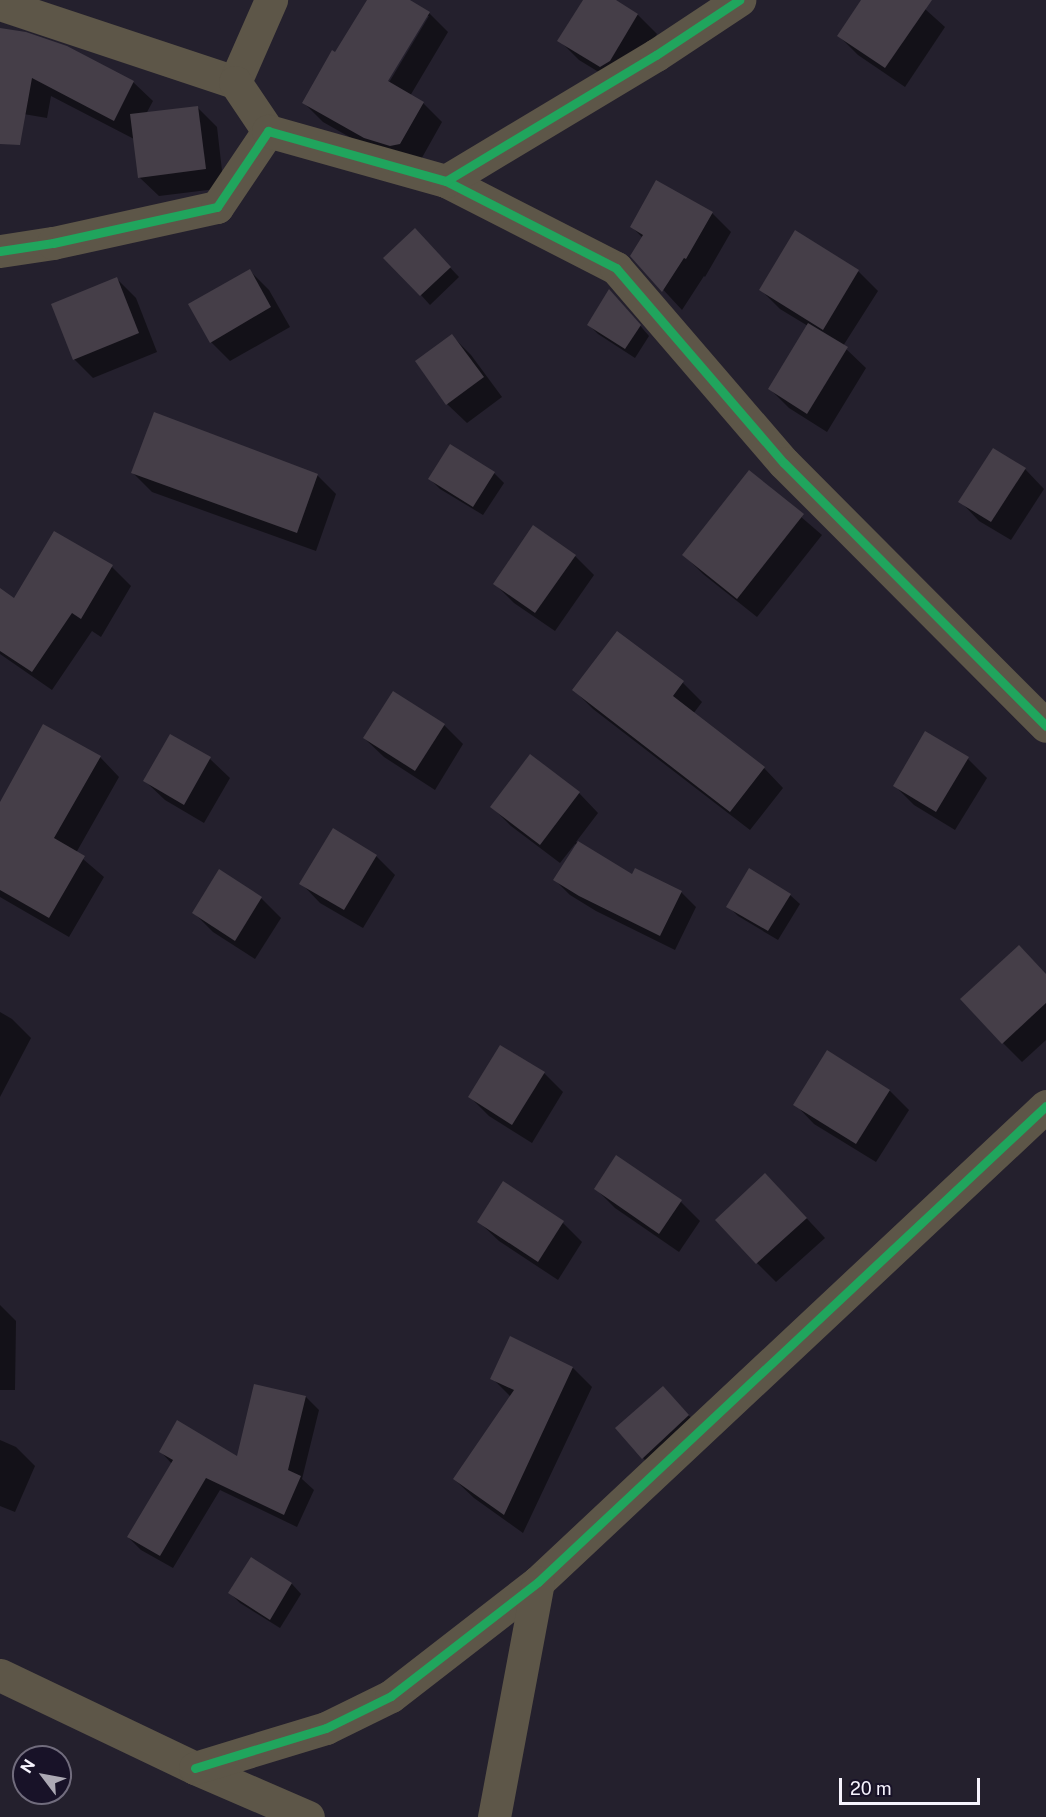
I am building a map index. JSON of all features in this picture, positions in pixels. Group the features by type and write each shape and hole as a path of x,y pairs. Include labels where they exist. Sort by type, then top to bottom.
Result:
{"street":[{"path":"235,82 270,0"},
{"path":"446,182 656,55 739,0"},
{"path":"0,4 235,82 268,131 446,182 616,268 784,463 1046,726"},
{"path":"0,251 53,243 217,207 268,131"},
{"path":"195,1768 326,1728 391,1696 538,1582 1046,1106"},
{"path":"494,1817 538,1582"},
{"path":"0,1675 195,1768 308,1817"}],"building":[{"path":"367,0 410,0 430,12 388,81 424,102 400,144 390,146 364,138 302,103 332,50 335,52"},
{"path":"583,0 616,0 638,14 610,61 600,67 557,41"},
{"path":"861,0 932,0 885,68 837,36"},
{"path":"0,28 26,32 67,46 134,81 114,121 32,78 20,145 0,144"},
{"path":"198,106 206,169 138,178 130,114"},
{"path":"656,180 713,212 686,259 684,258 662,292 630,256 643,235 630,227"},
{"path":"415,228 451,267 420,296 383,258"},
{"path":"795,230 859,270 823,330 759,290"},
{"path":"250,269 271,307 210,343 188,304"},
{"path":"117,277 139,333 73,360 51,304"},
{"path":"609,289 641,325 625,349 587,325"},
{"path":"808,323 848,347 807,414 768,389"},
{"path":"452,334 484,377 446,405 415,361"},
{"path":"154,412 318,474 297,533 131,473"},
{"path":"450,444 495,472 473,507 428,479"},
{"path":"993,448 1026,468 991,522 958,502"},
{"path":"749,470 804,514 737,599 682,555"},
{"path":"533,525 576,555 535,613 493,584"},
{"path":"54,531 113,565 81,619 72,613 32,672 0,651 0,588 14,598"},
{"path":"617,631 684,681 673,696 765,767 730,812 572,690"},
{"path":"393,691 445,724 415,771 363,738"},
{"path":"43,724 101,756 54,838 85,856 49,918 0,890 0,802"},
{"path":"925,731 969,757 936,812 893,786"},
{"path":"170,734 211,757 184,805 143,781"},
{"path":"530,754 580,792 540,845 490,807"},
{"path":"333,828 377,855 344,910 299,884"},
{"path":"578,841 632,874 635,868 682,891 660,936 579,896 553,880"},
{"path":"749,868 791,894 768,931 726,907"},
{"path":"219,869 262,897 235,941 192,913"},
{"path":"1019,945 1046,974 1046,1003 1002,1044 960,999"},
{"path":"500,1045 545,1072 512,1125 468,1097"},
{"path":"827,1050 890,1090 856,1144 793,1105"},
{"path":"616,1155 682,1200 659,1234 594,1189"},
{"path":"765,1173 807,1218 756,1264 715,1220"},
{"path":"503,1181 564,1221 538,1262 477,1222"},
{"path":"510,1336 573,1367 504,1515 453,1479 514,1390 490,1379"},
{"path":"254,1384 306,1396 288,1470 301,1476 284,1515 206,1478 160,1556 127,1537 173,1460 159,1452 177,1420 237,1456"},
{"path":"663,1386 689,1415 642,1459 615,1428"},
{"path":"251,1557 292,1583 270,1620 228,1593"}],"cycle path":[{"path":"0,251 53,243 217,207 268,131 446,181 656,55 739,0"},
{"path":"446,181 616,268 784,463 1046,726"},
{"path":"195,1768 326,1728 391,1696 538,1582 1046,1106"}]}
